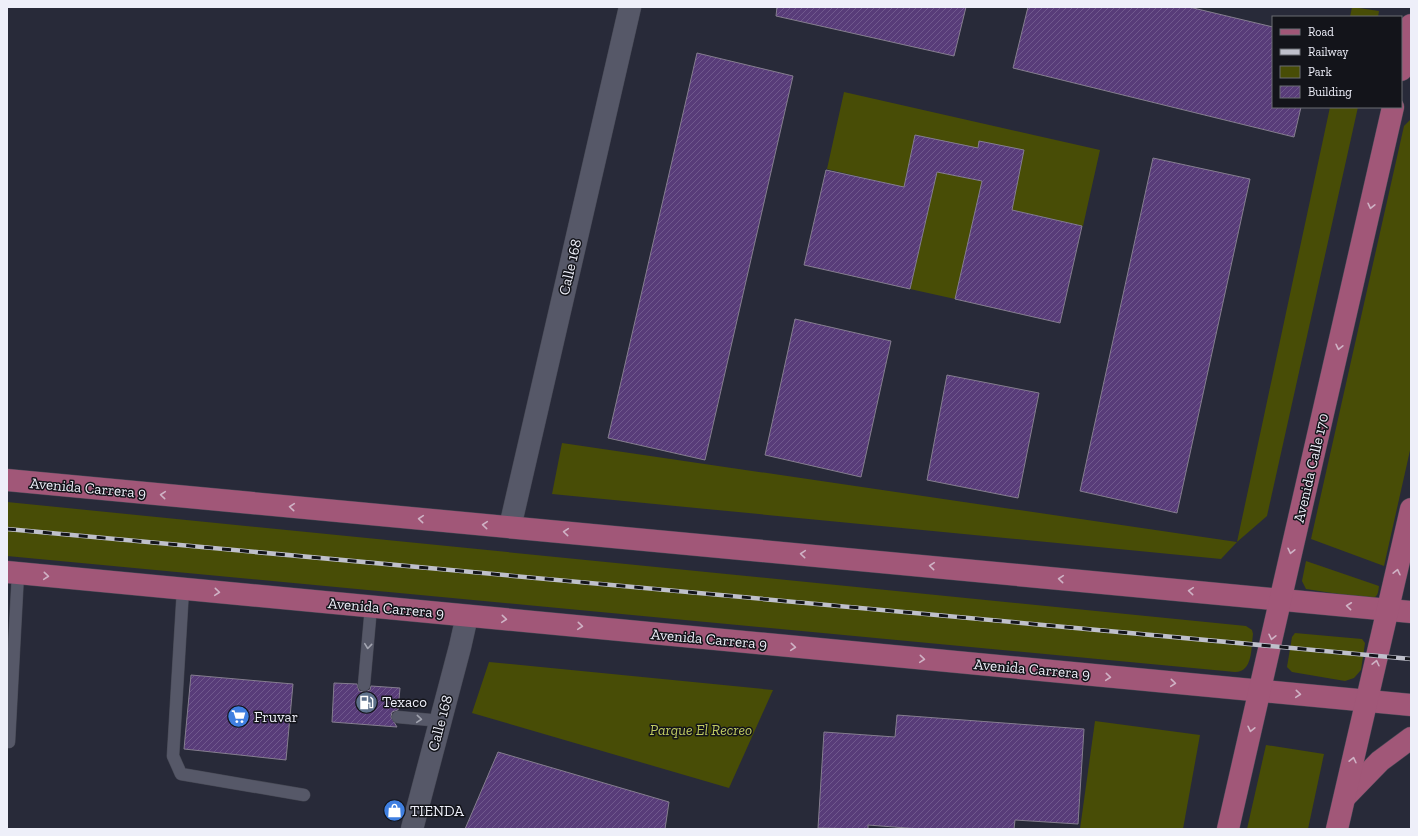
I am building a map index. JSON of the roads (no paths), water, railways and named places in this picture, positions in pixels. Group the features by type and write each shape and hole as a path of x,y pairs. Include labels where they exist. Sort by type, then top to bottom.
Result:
{"main road":[{"path":"1402,66 1411,25"},
{"path":"1379,168 1392,126 1401,114 1411,106"},
{"name":"Avenida Calle 170","path":"1228,829 1393,108"},
{"name":"Avenida Carrera 9","path":"7,480 1411,612"},
{"path":"1337,829 1410,522"},
{"name":"Avenida Carrera 9","path":"12,573 1411,705"},
{"path":"1344,798 1380,761 1411,738"}],"street":[{"name":"Calle 168","path":"510,527 630,7"},
{"name":"Calle 168","path":"412,829 467,616"}],"lane":[{"path":"10,742 12,573"},
{"path":"183,589 173,756 177,769 181,774 304,795"},
{"path":"364,685 371,607"},
{"path":"398,718 441,721"}],"railway":[{"path":"7,529 1411,659"}],"place":[{"name":"Texaco","path":"366,702"},
{"name":"Fruvar","path":"239,717"},
{"name":"TIENDA","path":"395,811"}],"park label":[{"name":"Parque El Recreo","path":"701,730"}]}
